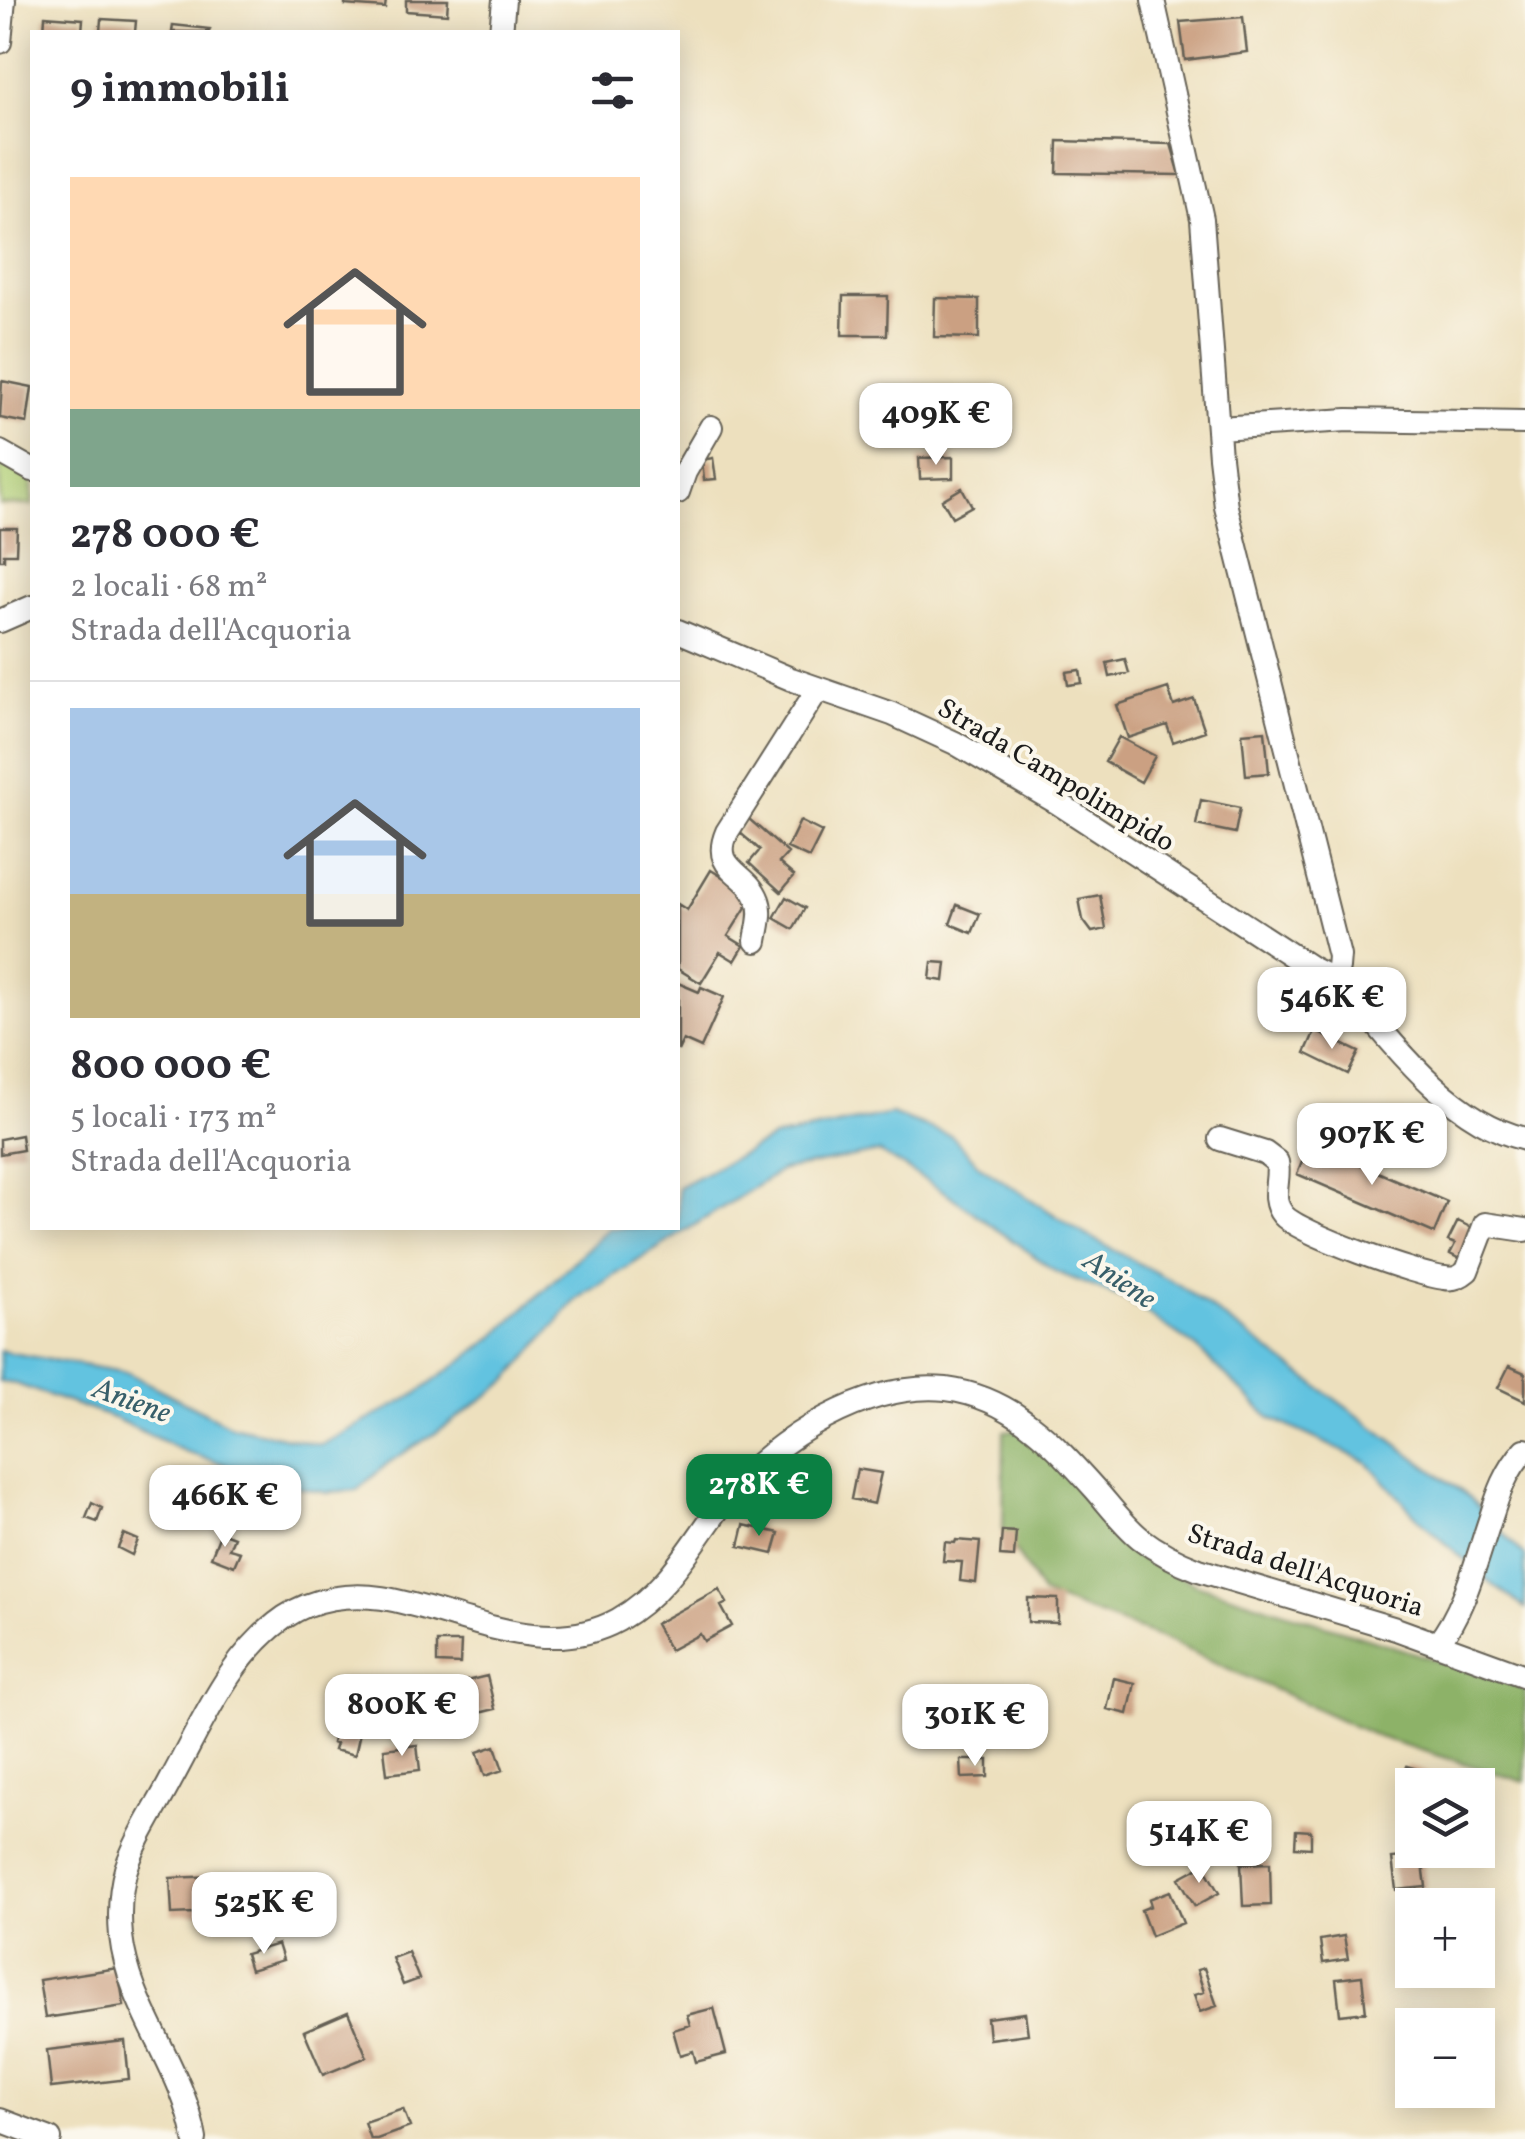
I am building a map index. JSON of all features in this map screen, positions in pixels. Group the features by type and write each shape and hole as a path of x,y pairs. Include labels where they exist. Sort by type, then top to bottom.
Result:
{"street":[{"path":"0,42 4,0"},
{"path":"501,30 504,0"},
{"path":"1153,0 1202,219 1230,528 1339,956 1334,974 1432,1084 1474,1118 1525,1139"},
{"path":"1218,428 1362,420 1525,423"},
{"path":"680,486 711,428"},
{"path":"0,452 30,469"},
{"path":"0,621 30,608"},
{"name":"Strada Campolimpido","path":"680,632 924,728 976,754 1311,968 1321,974 1334,974"},
{"path":"756,941 758,899 725,862 722,844 818,688"},
{"path":"1220,1139 1274,1158 1279,1170 1275,1200 1292,1223 1376,1258 1438,1277 1457,1278 1470,1268 1485,1224 1525,1230"},
{"name":"Strada dell'Acquoria","path":"195,2139 178,2080 128,1973 120,1926 122,1883 137,1842 231,1672 252,1646 302,1608 333,1598 362,1596 387,1598 516,1633 551,1635 600,1628 641,1604 663,1585 734,1490 763,1460 789,1440 865,1400 928,1388 984,1397 1012,1411 1074,1467 1125,1525 1170,1557 1199,1570 1438,1643 1525,1676"},
{"path":"1438,1643 1466,1592 1506,1476 1525,1450"},
{"path":"0,2120 50,2139"}],"green space":[{"path":"0,460 30,477 30,505 0,505"},
{"path":"1029,1428 1137,1557 1196,1584 1525,1688 1525,1782 1495,1773 1495,1768 1479,1768 1378,1737 1162,1638 1043,1595 1003,1531 1004,1431"}],"water":[{"name":"Aniene","path":"891,1114 952,1136 980,1166 1084,1234 1179,1285 1469,1497 1525,1556 1525,1608 1488,1581 1420,1520 1367,1462 1270,1418 1197,1348 1125,1299 1056,1272 948,1194 879,1152 782,1170 577,1299 507,1381 388,1463 357,1490 327,1493 298,1487 188,1453 116,1419 0,1382 0,1351 128,1373 231,1426 321,1445 415,1395 493,1338 607,1230 680,1230 680,1186 773,1138"}],"building":[{"path":"345,0 386,0 385,8 345,5"},
{"path":"406,0 448,0 447,14 406,11"},
{"path":"45,16 83,19 82,30 44,30"},
{"path":"1243,17 1247,52 1185,60 1180,22"},
{"path":"101,19 136,21 135,30 100,30"},
{"path":"173,25 210,29 210,30 172,30"},
{"path":"1058,141 1171,144 1180,175 1057,173"},
{"path":"843,296 888,296 887,335 842,335"},
{"path":"935,298 979,299 979,338 934,337"},
{"path":"2,381 30,387 27,423 0,418"},
{"path":"953,457 953,478 920,479 919,458"},
{"path":"713,458 716,479 704,480 702,460"},
{"path":"962,488 972,506 952,517 942,500"},
{"path":"0,528 17,528 16,554 4,554 4,560 0,560"},
{"path":"1125,659 1129,673 1110,677 1107,663"},
{"path":"1080,670 1082,683 1068,685 1066,672"},
{"path":"1168,688 1174,706 1194,699 1205,731 1173,742 1167,725 1128,738 1117,705"},
{"path":"1265,731 1269,773 1246,775 1242,733"},
{"path":"1119,737 1155,756 1141,782 1105,762"},
{"path":"1201,800 1240,808 1235,833 1196,825"},
{"path":"749,819 788,853 779,863 794,876 781,892 749,863 760,850 738,831"},
{"path":"800,821 822,832 809,858 787,848"},
{"path":"711,870 753,896 728,936 744,946 735,961 720,952 701,983 680,970 680,905 687,910"},
{"path":"1100,895 1106,929 1092,932 1083,920 1079,899"},
{"path":"786,897 805,908 793,929 774,918"},
{"path":"957,905 980,914 972,933 950,924"},
{"path":"932,962 946,963 944,981 930,979"},
{"path":"680,984 724,997 701,1048 683,1040 680,1047"},
{"path":"1315,1031 1359,1052 1348,1074 1305,1053"},
{"path":"1425,1124 1441,1127 1439,1142 1423,1140"},
{"path":"21,1135 23,1150 0,1154 0,1139"},
{"path":"1310,1143 1447,1202 1434,1233 1297,1174"},
{"path":"1458,1221 1480,1232 1466,1262 1450,1254 1455,1244 1448,1241"},
{"path":"1509,1366 1525,1373 1525,1401 1498,1388"},
{"path":"857,1469 881,1473 874,1504 851,1499"},
{"path":"92,1503 102,1508 97,1522 86,1518"},
{"path":"744,1525 779,1533 773,1554 739,1546"},
{"path":"1002,1531 1016,1532 1014,1557 1000,1556"},
{"path":"221,1532 234,1537 229,1549 240,1552 234,1566 211,1557"},
{"path":"124,1534 138,1540 132,1555 118,1548"},
{"path":"945,1542 980,1542 976,1583 960,1581 962,1562 943,1561"},
{"path":"719,1589 727,1603 721,1606 732,1626 704,1641 700,1634 670,1650 655,1624"},
{"path":"1028,1598 1058,1599 1058,1623 1028,1622"},
{"path":"437,1642 461,1642 460,1664 437,1663"},
{"path":"487,1676 495,1709 463,1717 454,1684"},
{"path":"1114,1678 1135,1683 1128,1714 1107,1709"},
{"path":"947,1704 953,1724 923,1729 918,1713"},
{"path":"351,1721 362,1723 355,1755 334,1750 336,1744 332,1743 335,1730 348,1732"},
{"path":"417,1745 420,1770 387,1774 384,1749"},
{"path":"495,1746 503,1770 485,1776 477,1752"},
{"path":"961,1760 988,1760 988,1777 962,1778"},
{"path":"1296,1830 1311,1831 1311,1848 1295,1847"},
{"path":"1392,1858 1395,1868 1424,1868 1426,1887 1396,1888"},
{"path":"1270,1863 1271,1905 1243,1906 1241,1864"},
{"path":"1203,1865 1219,1893 1195,1906 1179,1878"},
{"path":"216,1876 217,1912 172,1914 170,1878"},
{"path":"1170,1891 1183,1923 1151,1936 1141,1910 1151,1906 1149,1899"},
{"path":"1344,1936 1348,1959 1323,1963 1320,1940"},
{"path":"278,1944 283,1960 250,1970 245,1954"},
{"path":"408,1952 419,1979 403,1985 392,1958"},
{"path":"118,1968 124,2006 45,2018 39,1980"},
{"path":"1204,1968 1217,2006 1200,2012 1194,1995 1204,1992 1197,1970"},
{"path":"1362,1976 1366,2012 1340,2015 1336,1979"},
{"path":"714,2008 726,2054 696,2062 693,2051 680,2055 673,2030 690,2025 687,2015"},
{"path":"348,2012 367,2057 323,2075 304,2031"},
{"path":"1025,2013 1028,2034 989,2039 987,2018"},
{"path":"125,2041 129,2079 51,2088 47,2050"},
{"path":"403,2109 410,2127 370,2139 364,2122"}]}
